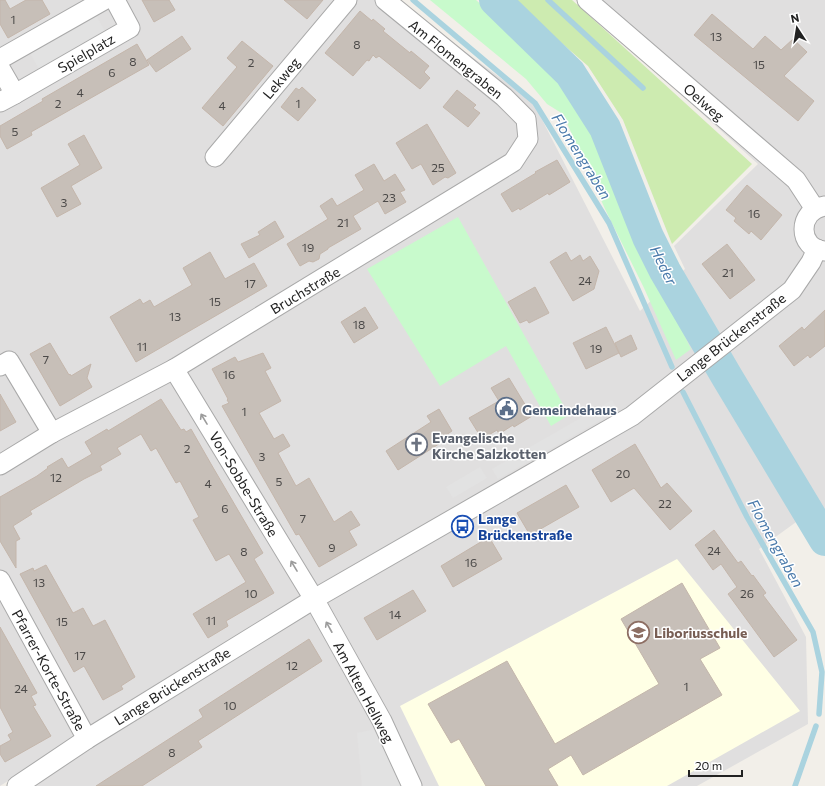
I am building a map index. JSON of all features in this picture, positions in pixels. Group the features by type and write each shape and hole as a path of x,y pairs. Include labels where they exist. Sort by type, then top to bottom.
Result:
{"street":[{"path":"0,59 104,0"},
{"name":"Spielplatz","path":"7,98 130,28 115,0"},
{"name":"Lekweg","path":"215,157 347,0"},
{"name":"Am Flomengraben","path":"385,0 504,97 526,119"},
{"name":"Oelweg","path":"587,0 796,180 820,208"},
{"path":"0,68 7,98"},
{"name":"Bruchstraße","path":"0,465 52,433 174,369 513,162 528,139 526,119"},
{"path":"820,208 807,217 804,223 804,230 808,241 821,250"},
{"name":"Lange Brückenstraße","path":"17,786 87,739 314,599 632,416 792,290 821,250"},
{"path":"0,366 9,361 52,433"},
{"name":"Von-Sobbe-Straße","path":"174,369 314,599"},
{"name":"Pfarrer-Korte-Straße","path":"0,580 87,739"},
{"name":"Am Alten Hellweg","path":"314,599 382,721 412,786"}],"shaded area":[{"path":"0,0 395,0 533,102 640,311 685,269 674,246 758,164 576,0 825,0 825,510 821,504 759,549 806,637 808,724 697,786 28,786 625,410 89,729 0,786"},
{"path":"96,15 107,35 41,73 30,53"},
{"path":"612,400 618,410 498,479 492,469"},
{"path":"480,467 487,478 453,498 446,487"},
{"name":"Liboriusschule","path":"677,559 800,711 667,786 439,786 400,706"},
{"path":"381,728 403,786 362,786 357,733"}],"green space":[{"path":"430,0 476,0 552,67 571,89 585,111 653,277 661,287 691,349 676,360 644,288 605,209 563,114 547,104 526,79"},
{"path":"512,0 572,0 752,164 672,244 623,120 588,66"},
{"path":"458,217 569,415 551,426 506,346 440,386 367,269"}],"building":[{"path":"0,0 5,0 10,9 26,0 42,0 50,14 8,38 0,24"},
{"path":"142,0 169,0 175,10 154,22"},
{"path":"284,0 323,0 307,19"},
{"path":"360,11 372,21 373,19 385,29 383,31 429,66 424,72 430,78 420,89 379,56 376,58 373,55 369,61 367,60 353,76 325,53"},
{"path":"712,14 753,49 765,36 781,50 793,39 807,52 784,76 814,101 798,121 694,35"},
{"path":"182,36 191,49 156,72 147,60"},
{"path":"242,41 273,66 223,126 202,108 237,67 227,58"},
{"path":"137,44 149,65 31,132 32,135 7,149 0,136 0,126 43,101 42,99"},
{"path":"302,87 316,100 298,121 281,107 296,88 299,90"},
{"path":"457,90 476,105 473,108 480,113 468,127 443,107"},
{"path":"427,124 456,173 448,178 445,177 433,185 421,164 412,169 396,143"},
{"path":"84,135 102,168 71,186 81,204 57,217 41,188 80,165 68,144"},
{"path":"557,160 570,182 520,210 519,208 512,212 501,194"},
{"path":"374,164 384,181 395,174 405,190 400,192 406,202 385,214 378,201 353,216 361,229 328,248 320,254 319,259 313,262 309,261 300,266 287,244 328,219 320,206 332,198 337,206 364,190 355,175"},
{"path":"747,185 782,215 761,240 751,231 749,234 734,221 736,218 726,210"},
{"path":"275,221 284,237 249,258 241,244 260,235 258,232"},
{"path":"727,244 755,280 730,299 702,264"},
{"path":"210,252 225,279 254,263 267,286 136,362 110,317 140,299 143,304 150,300 154,307 192,285 183,268"},
{"path":"566,252 571,261 580,255 583,261 590,256 599,271 594,289 573,301 550,262"},
{"path":"535,287 549,313 529,323 527,320 520,323 508,302"},
{"path":"365,307 378,328 354,343 341,322"},
{"path":"825,310 825,346 810,358 808,355 794,366 779,346 802,327 804,330"},
{"path":"606,327 619,353 586,369 573,343"},
{"path":"631,335 637,349 621,357 615,343"},
{"path":"50,343 69,375 70,374 71,376 91,364 87,378 92,387 60,406 30,354"},
{"path":"263,353 271,368 265,371 281,401 259,413 274,439 283,434 290,446 278,453 296,486 309,478 334,522 351,511 360,525 349,531 357,545 319,567 299,534 296,535 222,406 229,403 227,400 228,399 212,369 235,357 238,362"},
{"name":"Gemeindehaus","path":"509,378 532,416 499,434 497,430 482,439 469,418 499,401 491,388"},
{"path":"0,394 16,422 0,431"},
{"path":"161,399 181,430 184,429 186,432 191,429 263,553 254,559 274,593 226,621 228,626 208,638 193,614 246,582 229,554 216,561 193,520 199,517 180,481 176,483 156,448 151,451 141,434 117,448 121,454 100,466 102,470 30,511 32,514 13,526 20,539 16,541 16,568 0,541 0,497 37,476 48,468 47,467 62,458 68,468 92,454 85,442 107,429 108,431"},
{"name":"Evangelische Kirche Salzkotten","path":"439,409 452,431 443,437 445,440 398,470 386,451 431,422 427,416"},
{"path":"635,444 661,488 667,483 692,511 670,530 634,488 611,502 592,470"},
{"path":"566,485 579,507 530,535 517,513"},
{"path":"714,530 738,563 741,561 752,576 753,575 766,593 763,595 797,640 774,657 728,594 737,587 721,564 713,570 695,545"},
{"path":"489,537 502,559 453,587 441,566"},
{"path":"46,565 73,613 83,608 93,626 105,620 135,677 121,686 123,689 103,700 84,666 74,672 20,574 33,568 34,571"},
{"name":"Liboriusschule","path":"682,583 720,648 700,659 722,695 583,775 571,755 548,769 558,786 486,786 459,739 451,743 428,704 507,661 555,744 659,684 621,619"},
{"path":"413,590 426,611 377,640 364,618"},
{"path":"0,627 37,693 31,696 36,705 33,706 51,736 5,762 0,754 0,746 11,740 8,735 13,732 0,707"},
{"path":"309,639 322,661 198,741 202,747 142,786 96,786 203,717 199,710"}],"waterway":[{"name":"Flomengraben","path":"413,0 535,103 609,223 672,367"},
{"name":"Heder","path":"495,0 570,73 605,128 648,237 665,271 825,540"},
{"path":"548,0 643,88"},
{"name":"Flomengraben","path":"683,392 747,517 813,632 822,672 819,714"},
{"name":"Flomengraben","path":"795,786 816,726"}],"place":[{"name":"Gemeindehaus","path":"507,409"},
{"name":"Evangelische Kirche Salzkotten","path":"416,445"},
{"name":"Lange Brückenstraße","path":"462,526"},
{"name":"Liboriusschule","path":"638,632"}]}
